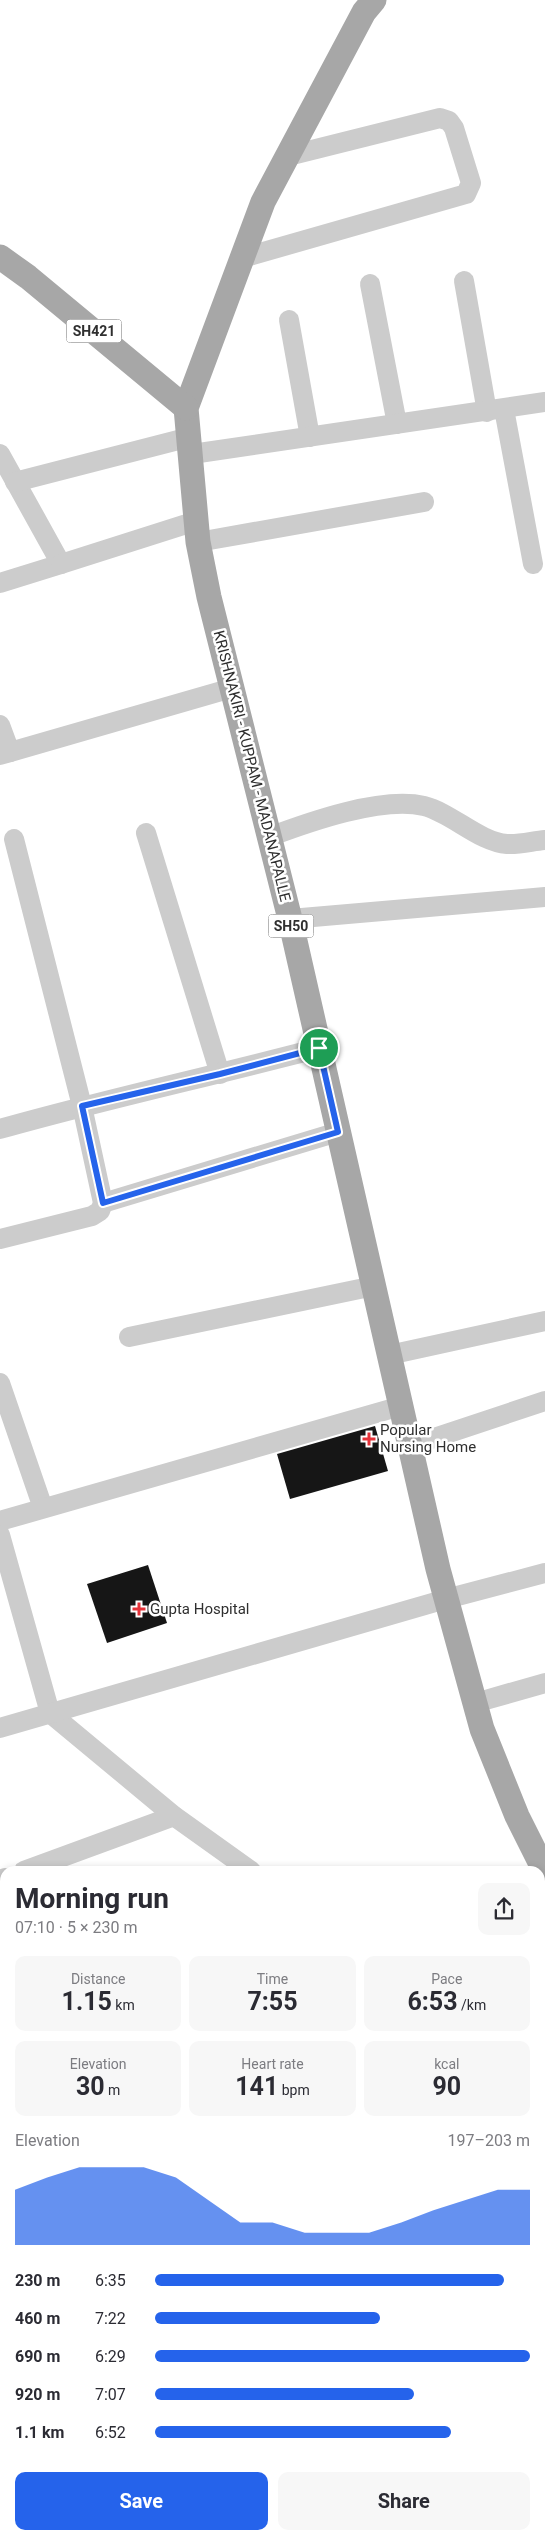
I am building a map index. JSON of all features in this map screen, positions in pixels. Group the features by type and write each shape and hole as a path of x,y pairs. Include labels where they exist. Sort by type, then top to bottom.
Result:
{"main road":[{"name":"KRISHNAKIRI - KUPPAM - MADANAPALLE","path":"374,0 364,12 263,202 186,408 191,445 197,531 232,688 290,919 446,1599 482,1729 517,1816 542,1866"},
{"name":"SH421","path":"0,257 28,277 186,408"}],"street":[{"path":"242,258 466,194 470,189 471,183 454,128 449,121 440,118 288,156"},
{"path":"464,281 534,564"},
{"path":"370,284 397,424"},
{"path":"289,320 310,437"},
{"path":"16,482 191,445 310,437 545,402"},
{"path":"0,454 61,564"},
{"path":"0,583 61,564 197,531 424,502"},
{"path":"0,724 5,754 232,688"},
{"path":"269,837 318,820 357,810 410,804 440,813 496,842 508,844 545,840"},
{"path":"146,833 220,1074"},
{"path":"0,1239 92,1216 100,1212 103,1203 82,1106 14,839"},
{"path":"290,919 545,897"},
{"path":"0,1128 319,1048"},
{"path":"103,1203 338,1132"},
{"path":"128,1337 374,1286"},
{"path":"389,1356 545,1320"},
{"path":"0,1383 43,1508"},
{"path":"410,1446 545,1401"},
{"path":"0,1521 401,1406"},
{"path":"0,1535 50,1713 235,1866"},
{"path":"0,1728 446,1599 545,1573"},
{"path":"475,1703 545,1683"},
{"path":"38,1866 174,1816"}],"building":[{"path":"375,1426 388,1471 290,1499 277,1454"},
{"path":"148,1565 167,1623 107,1643 87,1584"}],"place":[{"name":"Popular Nursing Home","path":"369,1439"},
{"name":"Gupta Hospital","path":"139,1609"}],"route":[{"path":"319,1048 338,1132 103,1203 82,1106 220,1074 319,1048"}]}
